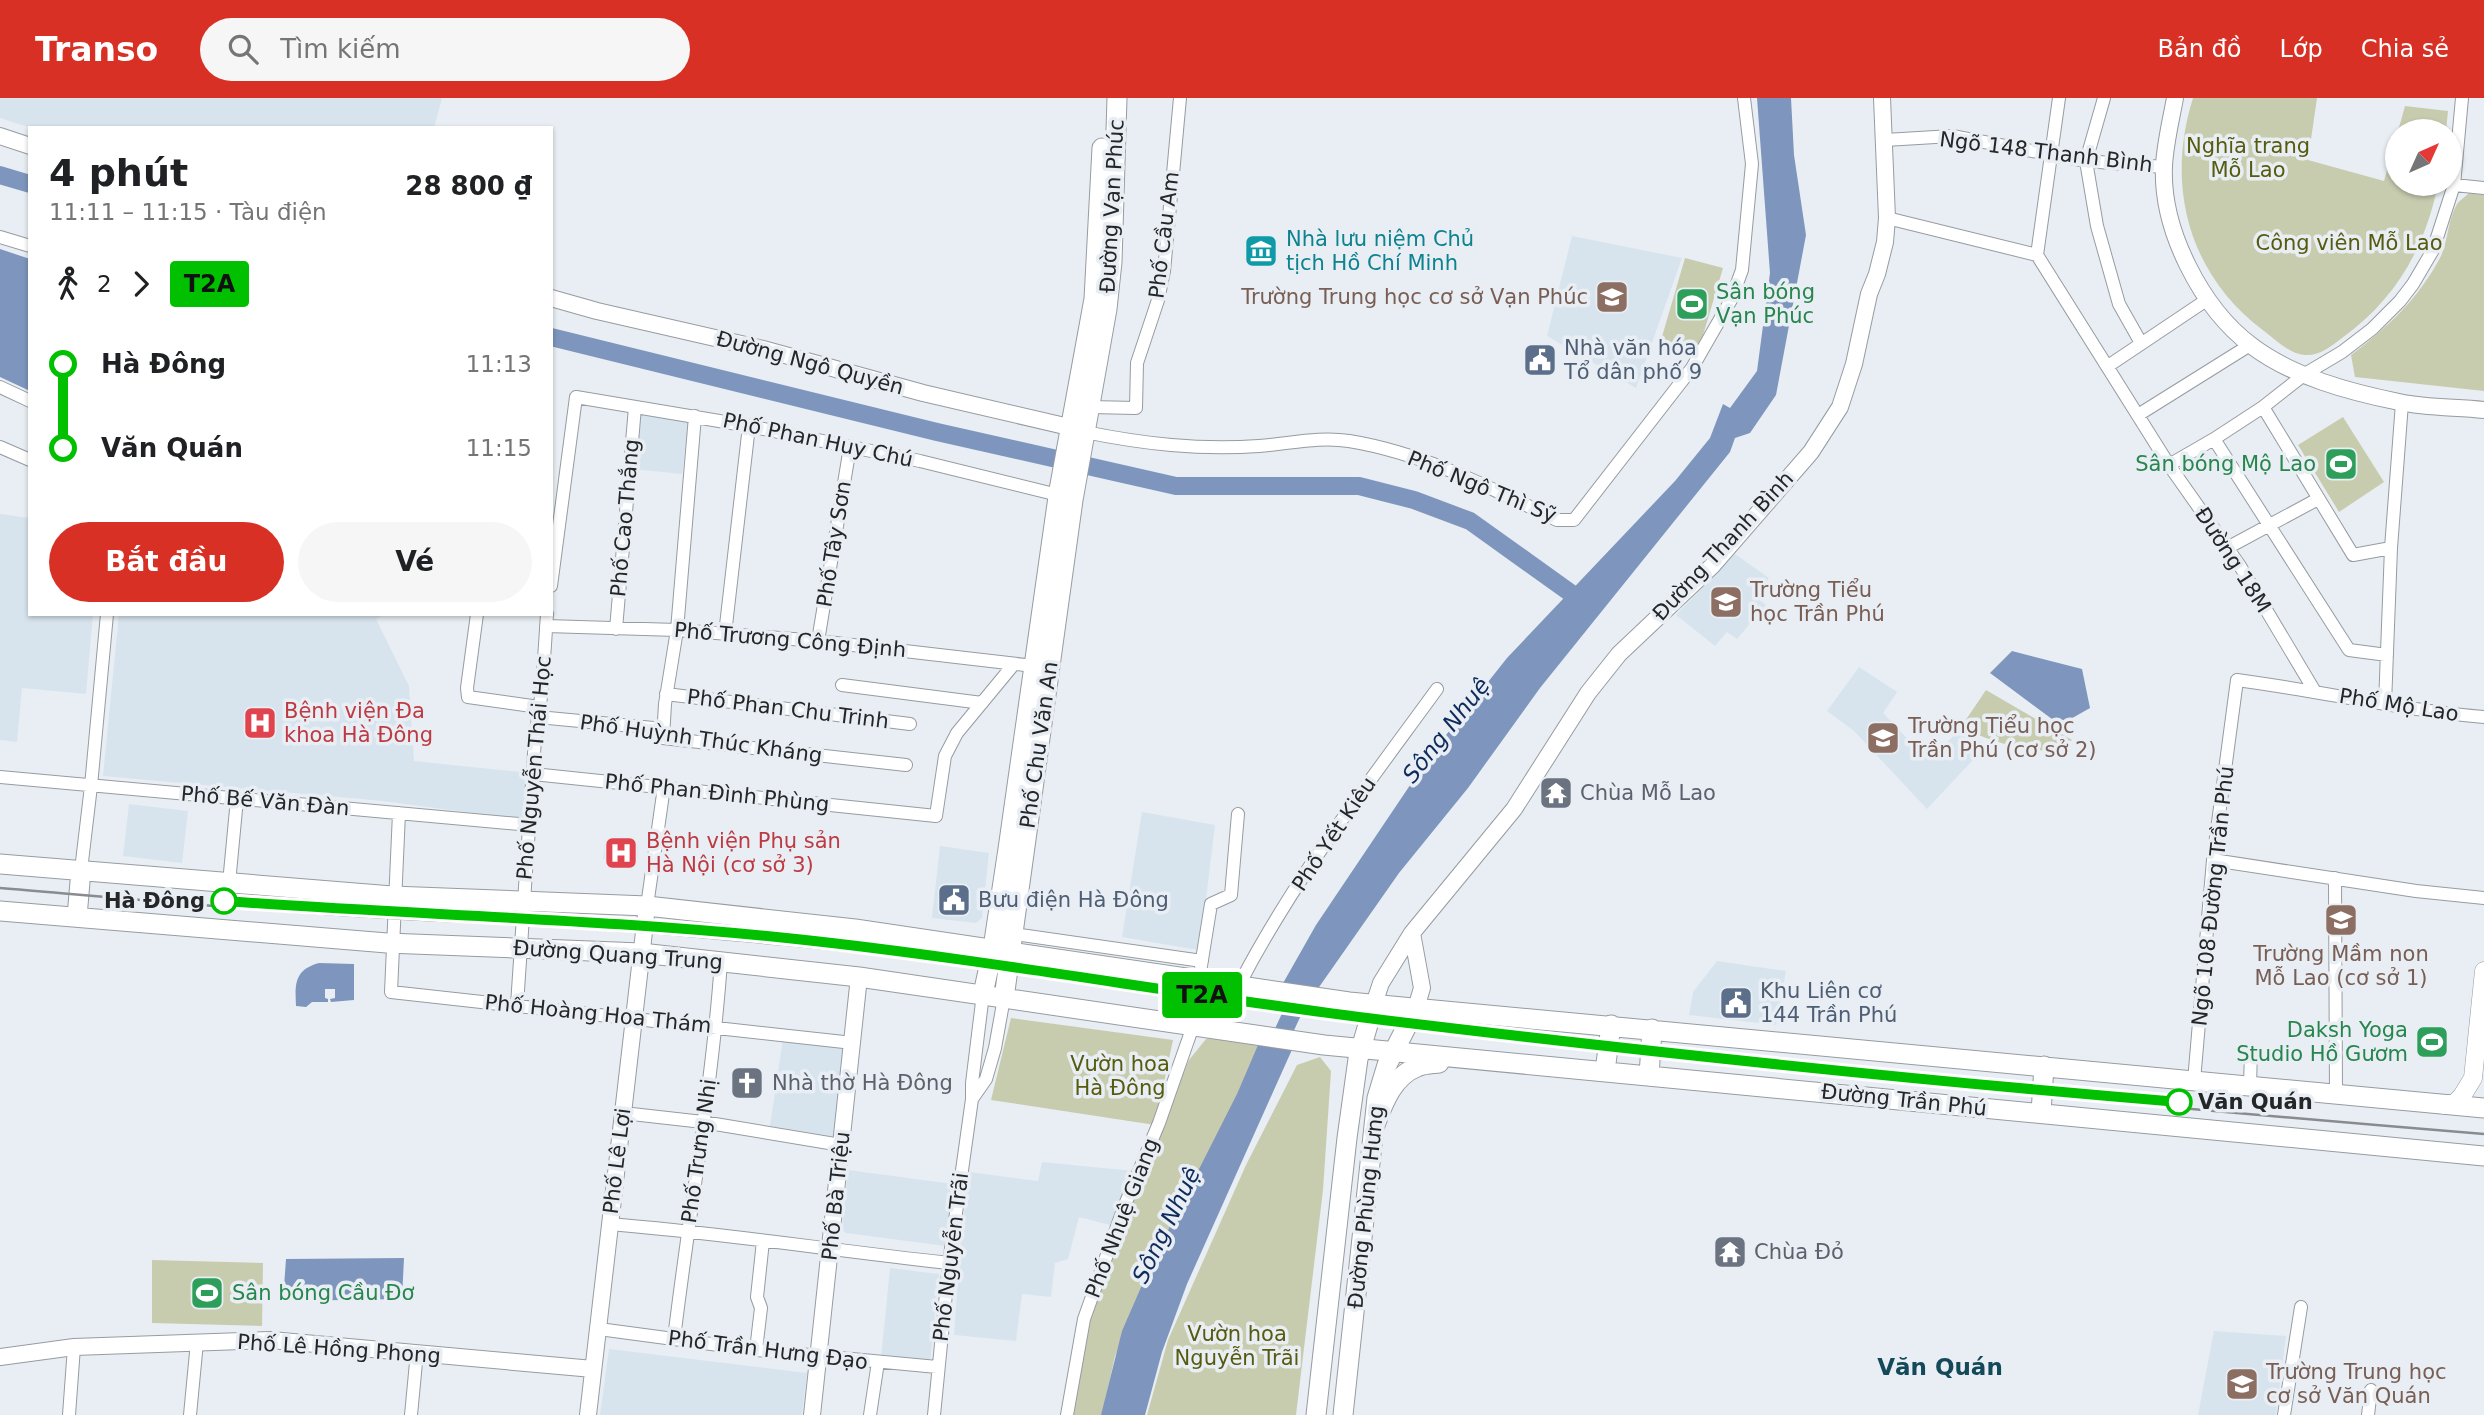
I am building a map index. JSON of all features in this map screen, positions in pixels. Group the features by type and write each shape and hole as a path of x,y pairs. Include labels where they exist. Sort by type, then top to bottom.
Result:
{"main road":[{"name":"Đường Vạn Phúc","path":"1077,433 1090,408 1104,98"},
{"name":"Đường Vạn Phúc","path":"1077,433 1112,262 1118,98"},
{"name":"Phố Chu Văn An","path":"1003,1003 1004,941 1066,494 1077,433"},
{"name":"Phố Chu Văn An","path":"1031,741 1024,665 1057,560"},
{"path":"0,864 396,897 647,906 855,929 1004,941 1200,970 1246,986 1349,1002 2484,1108"},
{"path":"77,917 81,870"},
{"name":"Đường Quang Trung","path":"0,911 393,944 641,953 859,977 982,1000 1324,1045"},
{"name":"Phố Chu Văn An","path":"982,1000 1004,941"},
{"path":"2445,1105 2455,1103 2462,1096 2480,1068 2484,971"},
{"name":"Đường Phùng Hưng","path":"1316,1415 1347,1138 1361,1049 1374,1004"},
{"name":"Đường Phùng Hưng","path":"1343,1415 1377,1098 1387,1065 1416,1008"},
{"path":"1605,1071 1611,1025"},
{"path":"1649,1076 1652,1029"},
{"name":"Đường Trần Phú","path":"1324,1045 2484,1156"},
{"path":"1375,1125 1385,1098 1408,1072 1417,1067 1455,1058"},
{"path":"2041,1113 2044,1066"},
{"path":"1319,1390 1345,1394"}],"street":[{"name":"Phố Cầu Am","path":"1090,408 1136,408 1137,363 1158,300 1164,271 1180,98"},
{"name":"Phố Ngô Thì Sỹ","path":"1077,433 1187,448 1260,446 1304,440 1348,441 1447,469 1558,520 1574,520 1692,369 1731,300 1742,271 1752,164 1744,98"},
{"name":"Đường Thanh Bình","path":"1374,1004 1381,984 1412,933 1514,809 1588,693 1619,654 1712,566 1811,452 1843,400 1869,295 1880,264 1887,218 1882,98"},
{"path":"1887,218 2037,255 2059,98"},
{"path":"2104,98 2086,161 2097,226 2119,304 2141,344"},
{"path":"2175,98 2164,167 2167,204 2174,236 2187,266 2208,299 2250,345 2305,374 2353,391 2402,403 2484,410"},
{"path":"2460,119 2462,98"},
{"path":"0,136 28,145"},
{"name":"Ngõ 148 Thanh Bình","path":"1885,140 1952,136 2086,161 2164,167"},
{"path":"2462,186 2484,188"},
{"path":"2169,465 2263,407 2305,374 2342,352 2372,329 2413,284 2433,250 2450,196"},
{"path":"0,237 28,245"},
{"name":"Đường 18M","path":"2037,255 2169,465 2227,548 2314,690"},
{"name":"Đường Ngô Quyền","path":"553,299 608,314 763,349 1077,433"},
{"path":"2108,366 2208,299"},
{"path":"2138,415 2250,345"},
{"path":"0,387 28,400"},
{"name":"Phố Phan Huy Chú","path":"553,571 576,397 695,415 1066,494"},
{"path":"2385,704 2391,548 2402,403"},
{"name":"Phố Cao Thắng","path":"616,629 635,407"},
{"path":"2263,407 2353,555 2391,548"},
{"path":"664,729 666,694 677,630 695,415"},
{"path":"725,634 749,426"},
{"path":"2214,439 2349,650 2387,655"},
{"path":"0,447 28,459"},
{"name":"Phố Tây Sơn","path":"818,641 850,447"},
{"path":"2227,548 2318,499"},
{"path":"81,870 107,616"},
{"name":"Phố Huỳnh Thúc Kháng","path":"477,616 468,697 538,712 664,729 663,738 906,765"},
{"name":"Phố Trương Công Định","path":"547,620 616,629 677,630 818,641 1024,665"},
{"name":"Phố Nguyễn Thái Học","path":"517,1005 547,620"},
{"path":"842,685 982,703 1024,665"},
{"name":"Phố Mộ Lao","path":"2233,712 2237,680 2314,690 2427,712 2484,718"},
{"name":"Phố Yết Kiêu","path":"1246,986 1269,931 1348,809 1437,689"},
{"name":"Phố Phan Chu Trinh","path":"666,694 910,724"},
{"name":"Phố Phan Đình Phùng","path":"533,774 936,816 945,756 957,733 982,703"},
{"name":"Ngõ 108 Đường Trần Phú","path":"2194,1081 2213,860 2233,712"},
{"name":"Phố Bế Văn Đàn","path":"0,777 530,825"},
{"path":"647,906 664,787"},
{"path":"229,883 237,799"},
{"path":"393,944 399,813"},
{"path":"1200,970 1211,904 1231,895 1238,814"},
{"path":"2213,860 2417,891 2484,898"},
{"path":"2335,878 2336,1094"},
{"name":"Phố Lê Lợi","path":"588,1415 647,906"},
{"path":"1412,933 1422,988 1416,1008"},
{"name":"Phố Hoàng Hoa Thám","path":"393,944 391,992 853,1043"},
{"name":"Phố Trưng Nhị","path":"674,1339 716,1027 721,962"},
{"name":"Phố Bà Triệu","path":"812,1415 859,977"},
{"name":"Phố Nguyễn Trãi","path":"934,1415 937,1367 972,1099 982,1000"},
{"name":"Phố Nguyễn Trãi","path":"972,1099 986,1079 1003,1003"},
{"name":"Phố Nhuệ Giang","path":"1068,1415 1084,1319 1193,1026"},
{"path":"2250,1086 2251,1050"},
{"path":"622,1113 703,1122 841,1145"},
{"path":"609,1224 687,1230 950,1263"},
{"path":"756,1350 761,1308 757,1297 763,1241"},
{"path":"2284,1415 2301,1307"},
{"name":"Phố Trần Hưng Đạo","path":"599,1329 756,1350 937,1367"},
{"name":"Phố Lê Hồng Phong","path":"0,1357 74,1347 271,1340 593,1369"},
{"path":"190,1415 197,1342"},
{"path":"69,1415 74,1347"},
{"path":"411,1415 417,1352"},
{"path":"870,1415 878,1362"},
{"path":"2368,1415 2371,1390"}],"shaded area":[{"path":"0,98 442,98 435,126 28,127 0,118"},
{"name":"Trường Trung học cơ sở Vạn Phúc","path":"1572,236 1682,258 1636,388 1547,336"},
{"path":"638,411 689,417 682,474 632,469"},
{"path":"0,514 28,518 28,616 93,616 86,694 22,688 17,742 0,740"},
{"name":"Trường Tiểu học Trần Phú","path":"1735,554 1769,578 1757,598 1766,605 1737,639 1727,632 1715,646 1676,615"},
{"name":"Bệnh viện Đa khoa Hà Đông","path":"119,616 382,616 376,619 409,686 414,761 530,773 524,820 383,801 103,776"},
{"name":"Trường Tiểu học Trần Phú (cơ sở 2)","path":"1859,667 1897,692 1883,713 1928,760 1961,729 1987,745 1927,809 1854,731 1827,711"},
{"path":"129,804 188,811 182,863 123,856"},
{"path":"1142,812 1215,825 1198,950 1122,937"},
{"name":"Bệnh viện Phụ sản Hà Nội (cơ sở 3)","path":"605,843 638,846 637,863 603,859"},
{"path":"940,846 989,853 982,918 976,923 932,918"},
{"name":"Khu Liên cơ 144 Trần Phú","path":"1717,961 1786,971 1776,1025 1689,1015 1693,992"},
{"path":"783,1039 847,1047 838,1137 770,1126"},
{"path":"1042,1162 1133,1171 1114,1226 1079,1217 1068,1259 1055,1263 1051,1297 1022,1294 1016,1341 954,1335 969,1172 1038,1181"},
{"path":"848,1170 953,1184 945,1246 846,1233 842,1230"},
{"path":"890,1268 939,1274 930,1363 881,1358"},
{"name":"Trường Trung học cơ sở Văn Quán","path":"2214,1331 2286,1336 2276,1415 2198,1415"},
{"path":"609,1349 807,1373 802,1415 600,1415"}],"green space":[{"path":"2193,98 2317,98 2308,160 2384,181 2385,177 2385,196 2435,196 2416,251 2393,289 2361,323 2325,350 2305,355 2278,342 2238,309 2217,283 2201,256 2190,227 2183,196 2185,131"},
{"path":"2405,106 2448,111 2447,119 2401,119"},
{"path":"2469,193 2484,195 2484,391 2355,377 2351,355 2378,334 2423,285 2441,256 2454,210"},
{"name":"Sân bóng Vạn Phúc","path":"1685,258 1723,268 1698,352 1661,340"},
{"name":"Sân bóng Mộ Lao","path":"2343,417 2384,482 2339,512 2298,445"},
{"path":"1986,690 2072,740 2055,749 2030,749 1993,740 1961,727"},
{"name":"Vườn hoa Hà Đông","path":"1011,1018 1173,1040 1155,1125 991,1100"},
{"path":"1223,1034 1253,1040 1259,1046 1240,1095 1143,1286 1115,1356 1102,1415 1070,1415 1086,1319 1125,1208 1189,1060 1206,1039"},
{"name":"Vườn hoa Nguyễn Trãi","path":"1320,1057 1331,1071 1323,1190 1296,1415 1147,1415 1168,1340 1246,1165 1297,1065"},
{"name":"Sân bóng Cầu Đơ","path":"152,1260 263,1263 262,1326 152,1323"}],"water":[{"path":"1757,98 1791,98 1794,155 1806,235 1776,395 1750,433 1735,438 1730,452 1540,688 1468,788 1399,873 1317,990 1282,985 1316,925 1431,754 1507,658 1675,481 1710,438 1723,404 1730,408 1757,371 1770,273"},
{"path":"0,249 28,258 28,390 0,377"},
{"path":"2012,651 2082,669 2090,708 2060,725 1990,673"},
{"path":"319,963 354,964 354,1000 331,1002 330,999 335,998 335,989 325,989 328,1002 312,1002 306,1007 296,1006 300,974"},
{"path":"1261,1038 1295,1043 1187,1284 1162,1352 1145,1415 1101,1415 1122,1331 1152,1262 1237,1094"},
{"path":"404,1258 402,1299 283,1301 286,1259"}],"waterway":[{"path":"0,175 28,183"},
{"path":"553,337 937,432 1176,486 1359,486 1414,500 1470,521 1586,604"},
{"name":"Sông Nhuệ","path":"1275,1050 1306,983"}],"railway":[{"path":"0,888 319,914 559,925 788,945 938,962 1310,1015 1522,1041 1934,1085 2484,1134"}],"metro line":[{"name":"T2A","path":"224,901 425,915 524,917 794,939 1042,970 1152,989 1383,1020 1936,1080 2179,1102"}],"place":[{"name":"Nhà lưu niệm Chủ tịch Hồ Chí Minh","path":"1261,251"},
{"name":"Trường Trung học cơ sở Vạn Phúc","path":"1612,297"},
{"name":"Sân bóng Vạn Phúc","path":"1692,304"},
{"name":"Nhà văn hóa Tổ dân phố 9","path":"1540,360"},
{"name":"Sân bóng Mộ Lao","path":"2341,464"},
{"name":"Trường Tiểu học Trần Phú","path":"1726,602"},
{"name":"Bệnh viện Đa khoa Hà Đông","path":"260,723"},
{"name":"Trường Tiểu học Trần Phú (cơ sở 2)","path":"1883,738"},
{"name":"Chùa Mỗ Lao","path":"1556,793"},
{"name":"Bệnh viện Phụ sản Hà Nội (cơ sở 3)","path":"621,853"},
{"name":"Bưu điện Hà Đông","path":"954,900"},
{"name":"Hà Đông","path":"224,901"},
{"name":"Trường Mầm non Mỗ Lao (cơ sở 1)","path":"2341,920"},
{"name":"Khu Liên cơ 144 Trần Phú","path":"1736,1003"},
{"name":"Daksh Yoga Studio Hồ Gươm","path":"2432,1042"},
{"name":"Nhà thờ Hà Đông","path":"747,1083"},
{"name":"Văn Quán","path":"2179,1102"},
{"name":"Chùa Đỏ","path":"1730,1252"},
{"name":"Sân bóng Cầu Đơ","path":"207,1293"},
{"name":"Trường Trung học cơ sở Văn Quán","path":"2242,1384"}],"district":[{"name":"Văn Quán","path":"1940,1367"}],"park label":[{"name":"Nghĩa trang Mỗ Lao","path":"2248,158"},
{"name":"Công viên Mỗ Lao","path":"2349,243"}]}
